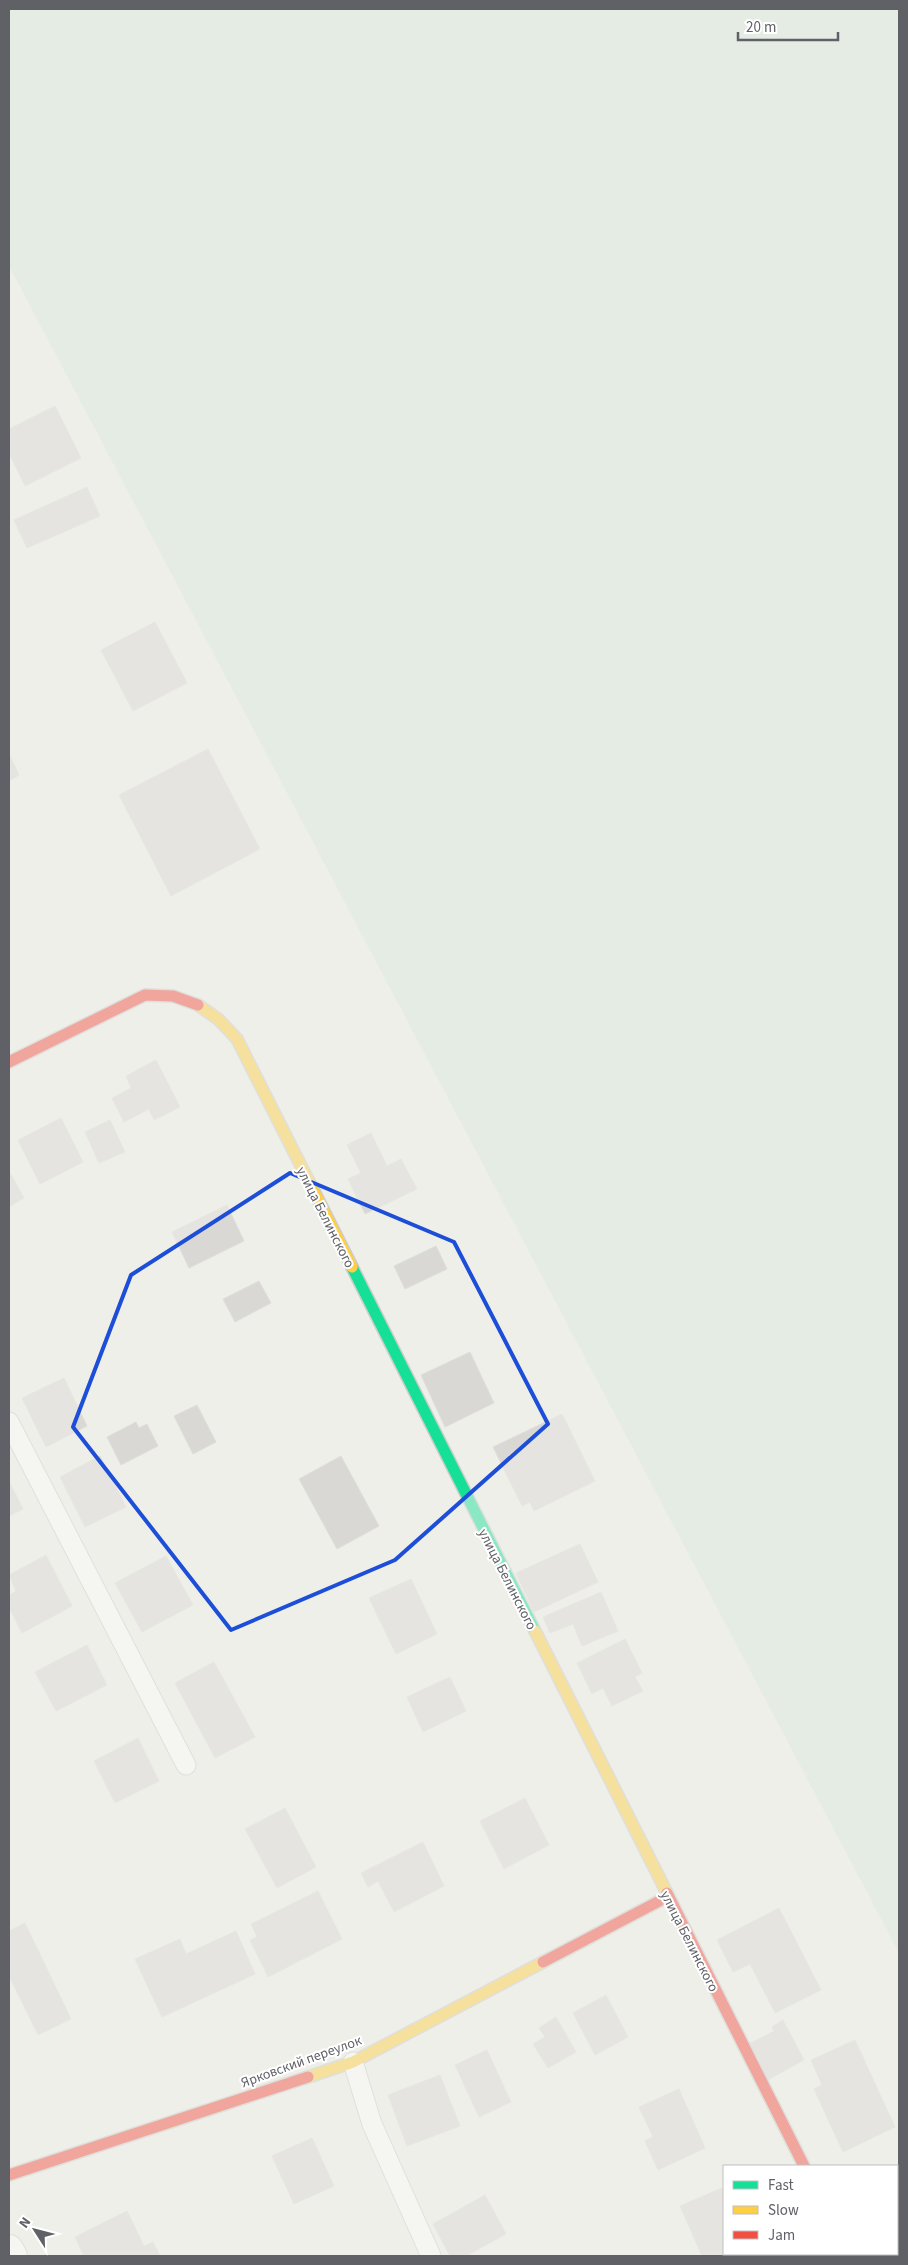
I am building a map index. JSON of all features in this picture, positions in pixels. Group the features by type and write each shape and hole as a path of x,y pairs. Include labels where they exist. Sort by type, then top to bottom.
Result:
{"street":[{"name":"улица Белинского","path":"9,1062 145,995 174,995 197,1004 218,1018 237,1039 803,2165"},
{"name":"Ярковский переулок","path":"9,2175 353,2062 667,1897"},
{"path":"9,2249 13,2256"}],"lane":[{"path":"9,1422 186,1765"},
{"path":"353,2062 372,2124 431,2256"}],"highlighted area":[{"path":"290,1173 454,1242 548,1424 395,1560 231,1630 73,1427 131,1275"}],"green space":[{"path":"9,9 899,9 899,1953 9,266"}],"building":[{"path":"55,406 81,458 25,486 9,453 9,429"},
{"path":"87,487 100,516 27,548 14,520"},
{"path":"155,622 187,683 133,711 101,650"},
{"path":"208,749 260,849 171,896 119,795"},
{"path":"9,754 19,775 9,781"},
{"path":"156,1060 180,1107 154,1120 149,1109 124,1122 112,1098 131,1088 126,1076"},
{"path":"61,1118 83,1162 40,1184 18,1140"},
{"path":"110,1120 125,1152 99,1163 85,1132"},
{"path":"371,1133 387,1166 401,1159 417,1189 365,1214 348,1179 361,1173 347,1145"},
{"path":"9,1171 24,1198 9,1207"},
{"path":"227,1205 244,1241 189,1268 172,1232"},
{"path":"436,1246 447,1269 405,1289 394,1266"},
{"path":"259,1281 271,1303 235,1322 223,1299"},
{"path":"470,1352 494,1403 445,1427 421,1375"},
{"path":"64,1378 87,1426 46,1447 22,1398"},
{"path":"197,1405 216,1442 193,1454 174,1416"},
{"path":"562,1414 595,1481 534,1511 530,1502 522,1506 493,1447"},
{"path":"136,1422 139,1428 147,1424 158,1446 121,1465 107,1437"},
{"path":"100,1456 126,1507 85,1527 60,1477"},
{"path":"341,1456 379,1526 337,1549 299,1479"},
{"path":"9,1481 23,1509 9,1516"},
{"path":"580,1544 598,1582 534,1612 516,1573"},
{"path":"46,1555 72,1606 22,1633 9,1607 9,1595 16,1591 9,1575"},
{"path":"166,1556 193,1605 142,1632 115,1583"},
{"path":"411,1579 437,1634 396,1654 369,1598"},
{"path":"601,1592 618,1631 582,1646 573,1624 550,1633 543,1617"},
{"path":"625,1639 642,1673 635,1677 643,1691 612,1706 603,1688 592,1694 577,1663"},
{"path":"87,1645 107,1685 56,1711 35,1672"},
{"path":"214,1662 255,1737 215,1758 175,1683"},
{"path":"450,1677 466,1711 423,1732 407,1697"},
{"path":"138,1738 159,1781 115,1803 94,1761"},
{"path":"525,1798 549,1845 504,1869 480,1821"},
{"path":"285,1808 316,1867 277,1888 245,1829"},
{"path":"423,1842 444,1886 394,1912 378,1881 368,1887 361,1873"},
{"path":"318,1891 342,1939 268,1977 250,1940 257,1937 251,1924"},
{"path":"779,1908 821,1990 775,2013 750,1964 733,1972 717,1940"},
{"path":"25,1923 71,2019 38,2035 9,1976 9,1931"},
{"path":"236,1931 255,1974 162,2017 135,1959 180,1939 186,1954"},
{"path":"606,1995 628,2037 595,2055 573,2013"},
{"path":"556,2017 576,2052 548,2068 533,2044 545,2037 539,2028"},
{"path":"783,2020 804,2060 768,2080 749,2044 774,2031 772,2027"},
{"path":"855,2040 895,2127 843,2152 814,2089 822,2085 811,2060"},
{"path":"487,2050 511,2102 479,2117 455,2065"},
{"path":"440,2075 460,2126 407,2146 388,2095"},
{"path":"679,2089 705,2148 658,2170 645,2141 653,2137 639,2107"},
{"path":"312,2138 334,2186 294,2204 272,2156"},
{"path":"722,2188 723,2255 755,2256 702,2256 680,2206"},
{"path":"485,2195 506,2234 466,2256 450,2256 433,2224"},
{"path":"127,2211 144,2246 153,2242 160,2256 84,2256 75,2237"}],"traffic: fast":[{"path":"352,1267 535,1631"}],"traffic: slow":[{"path":"198,1005 218,1019 237,1039 352,1267"},
{"path":"535,1631 667,1893"},
{"path":"308,2077 353,2062 543,1962"}],"traffic: jam":[{"path":"9,1062 145,995 173,996 198,1005"},
{"path":"667,1893 803,2165"},
{"path":"543,1962 667,1897"},
{"path":"9,2175 308,2077"}]}
